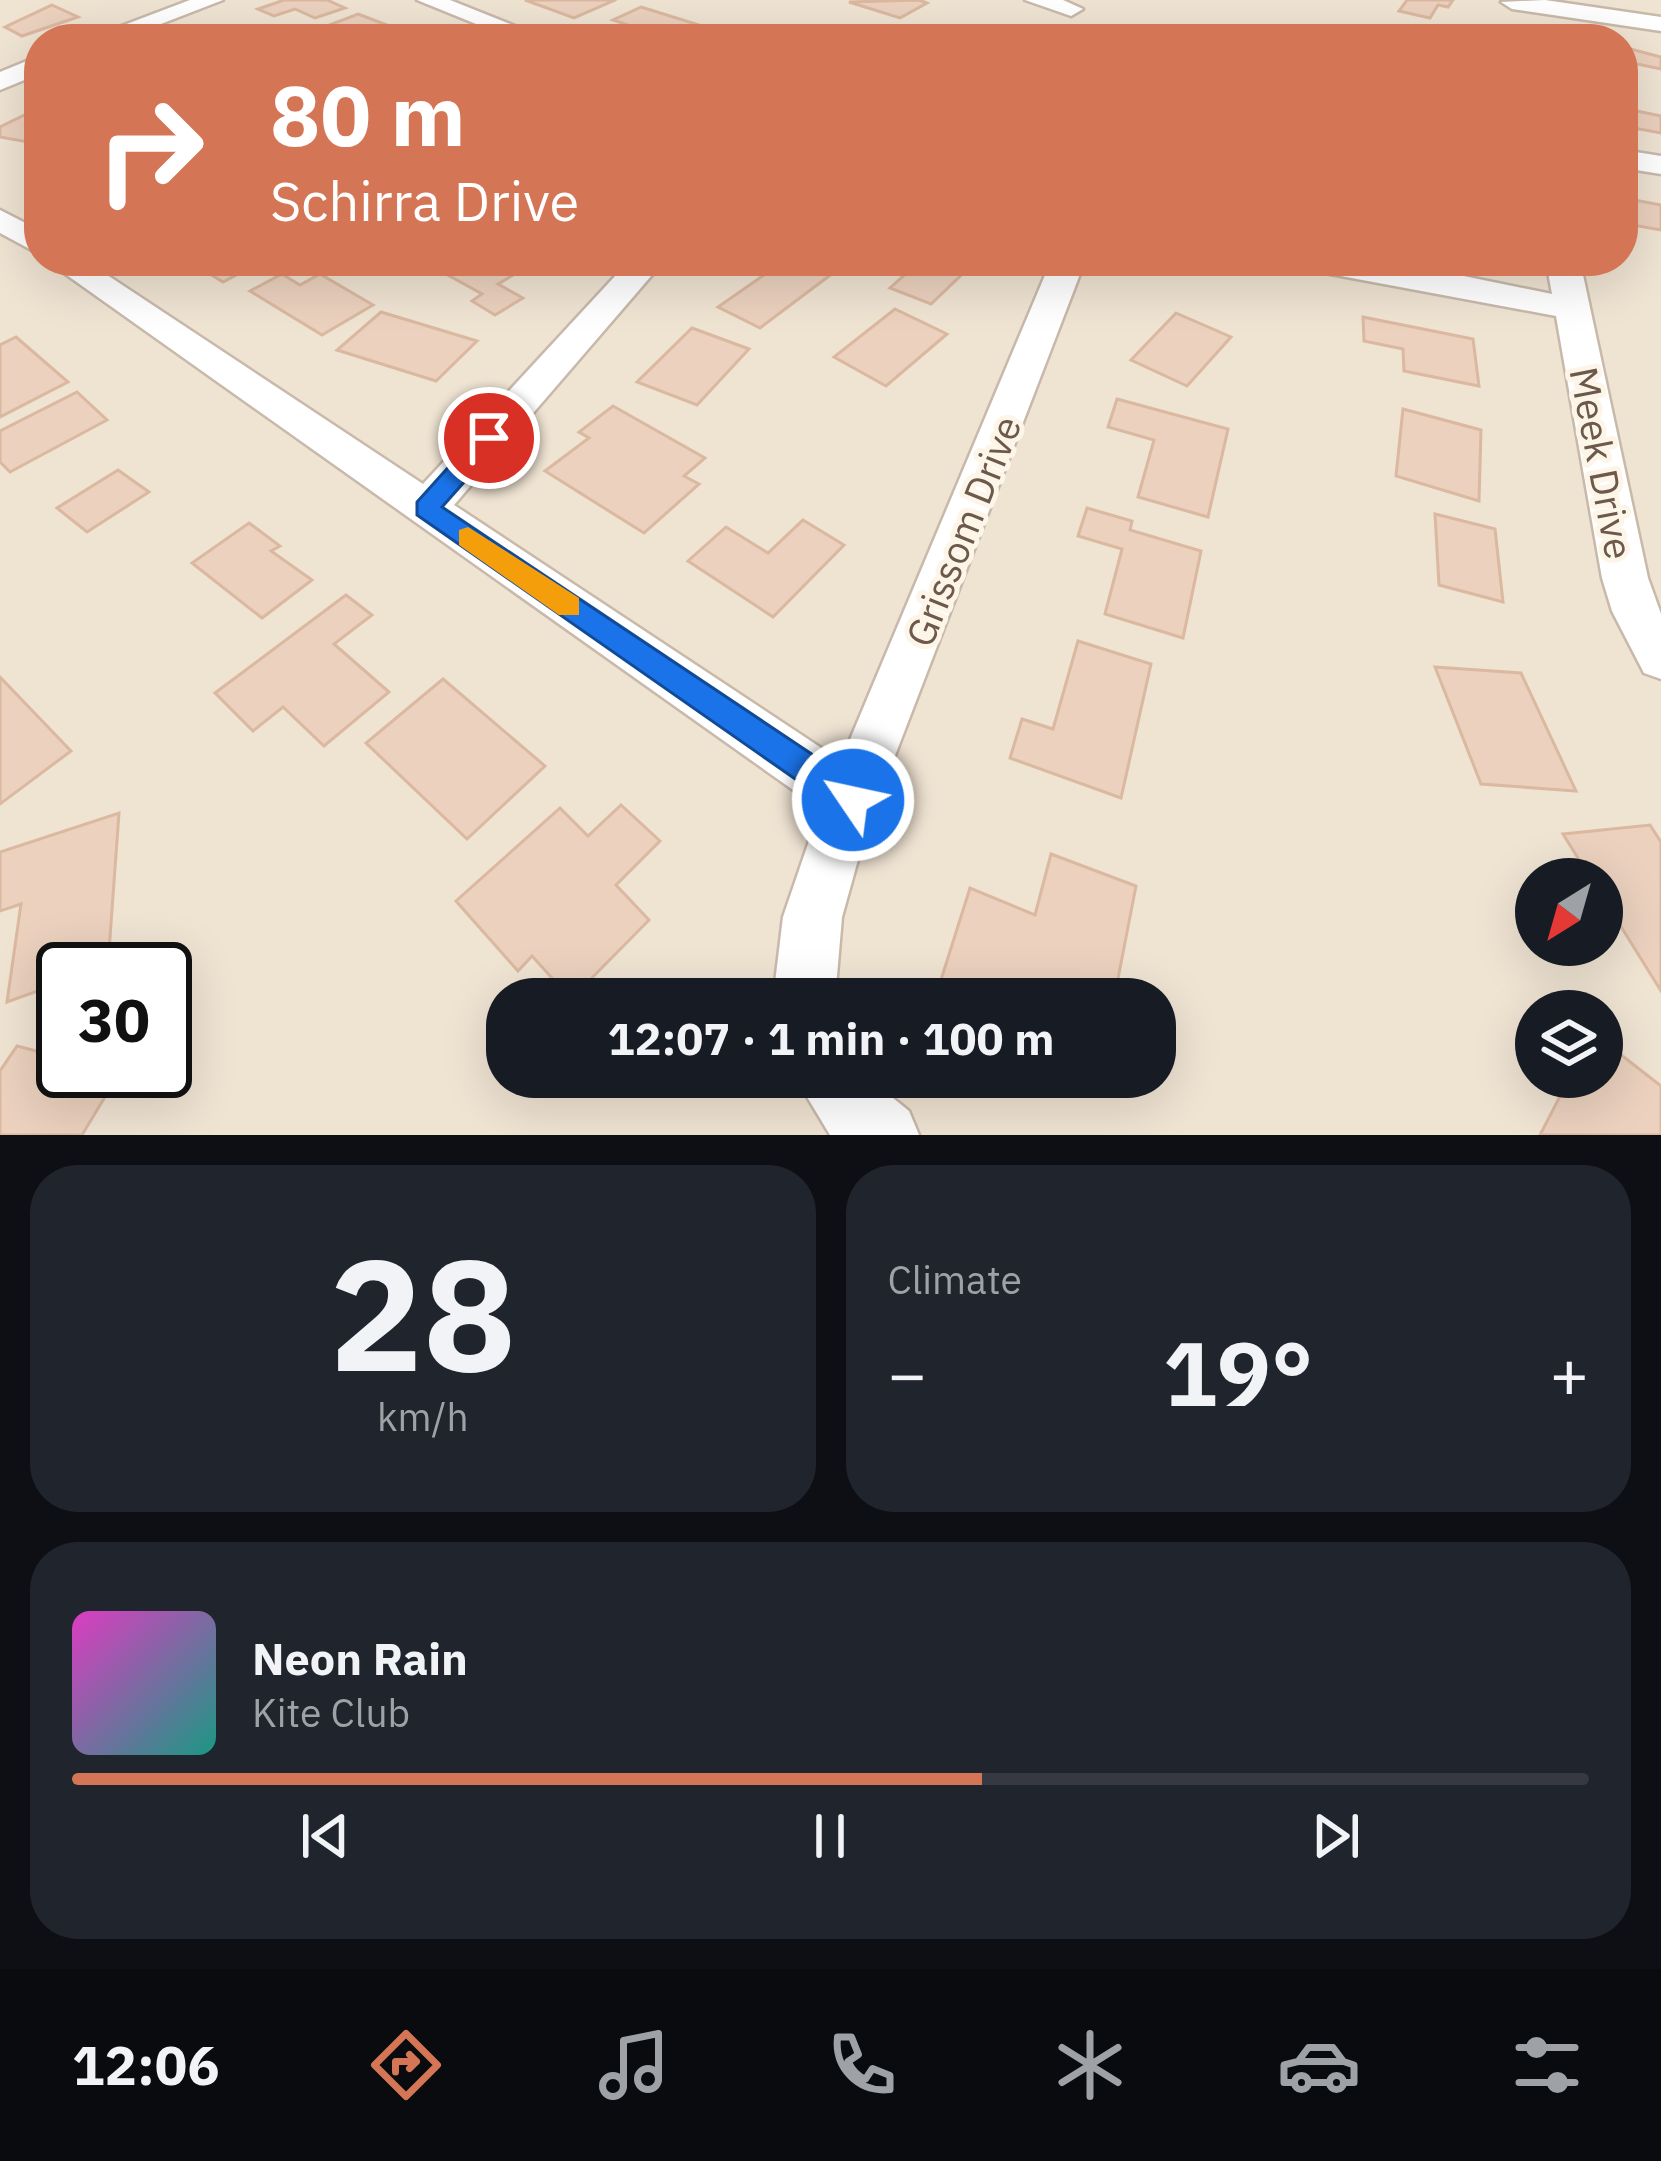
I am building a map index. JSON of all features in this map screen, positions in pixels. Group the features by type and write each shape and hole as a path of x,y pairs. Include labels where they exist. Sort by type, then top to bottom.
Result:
{"street":[{"path":"142,24 212,0"},
{"path":"428,0 494,24"},
{"path":"1036,0 1071,9"},
{"path":"1513,7 1661,24"},
{"path":"86,276 853,800"},
{"path":"426,508 634,276"},
{"name":"Grissom Drive","path":"803,978 810,926 853,800 1062,276"},
{"path":"1415,276 1572,308"},
{"name":"Meek Drive","path":"1566,276 1625,578 1635,611 1661,658"},
{"path":"842,1098 885,1135"}],"shaded area":[{"path":"0,0 1661,0 1661,1135 0,1135"}],"building":[{"path":"284,0 327,0 345,8 315,18 295,9 274,16 258,9"},
{"path":"525,0 609,0 613,1 574,18"},
{"path":"1407,0 1453,0 1448,7 1438,5 1430,18 1399,11"},
{"path":"849,2 927,3 900,18"},
{"path":"52,5 78,17 57,24 24,24 22,36 5,27"},
{"path":"641,7 696,24 625,24 613,20"},
{"path":"358,14 384,24 332,24"},
{"path":"1638,51 1661,57 1661,69 1638,64"},
{"path":"1638,111 1661,116 1661,133 1638,129"},
{"path":"24,115 24,141 0,137 0,127"},
{"path":"1638,201 1661,205 1661,230 1638,226"},
{"path":"278,276 300,285 323,276 373,305 322,335 250,291"},
{"path":"450,276 512,276 498,284 523,298 495,315 472,301 482,294"},
{"path":"763,276 829,276 760,328 718,307"},
{"path":"903,276 960,276 931,304 890,288"},
{"path":"895,309 947,334 886,386 834,357"},
{"path":"381,312 477,341 436,381 337,350"},
{"path":"1176,313 1231,337 1187,386 1131,360"},
{"path":"1363,317 1473,339 1479,386 1404,371 1403,349 1364,341"},
{"path":"692,328 749,349 697,405 637,382"},
{"path":"16,337 68,382 0,417 0,345"},
{"path":"77,392 107,420 10,472 0,462 0,431"},
{"path":"1117,399 1228,429 1208,517 1138,497 1154,440 1108,427"},
{"path":"613,406 705,458 684,476 699,484 644,533 545,471 589,438 579,432"},
{"path":"1403,409 1481,430 1479,501 1396,476"},
{"path":"118,470 149,492 87,532 57,508"},
{"path":"1087,508 1132,521 1130,530 1201,551 1183,638 1105,614 1122,549 1078,536"},
{"path":"1435,514 1495,529 1503,602 1439,585"},
{"path":"803,520 844,545 773,617 688,561 726,527 768,553"},
{"path":"249,523 280,546 271,551 312,580 262,618 192,563"},
{"path":"346,595 372,615 334,644 389,692 324,746 283,707 253,731 215,693"},
{"path":"1078,641 1151,664 1121,798 1010,758 1022,719 1053,729"},
{"path":"1435,667 1521,673 1576,791 1481,784"},
{"path":"0,677 71,751 0,804"},
{"path":"443,679 545,766 467,839 366,743"},
{"path":"621,805 660,841 616,885 649,920 592,978 552,978 532,956 518,971 456,901 560,808 588,836"},
{"path":"119,813 110,942 36,942 36,992 7,1002 21,904 0,911 0,852"},
{"path":"1650,825 1661,842 1661,991 1623,930 1623,858 1578,858 1563,834"},
{"path":"1051,854 1136,886 1118,978 942,978 970,888 1035,915"},
{"path":"17,1046 36,1051 36,1098 104,1098 82,1135 0,1135 0,1071"},
{"path":"1623,1056 1661,1086 1661,1135 1540,1135 1559,1098 1623,1098"}],"slow traffic":[{"path":"468,538 569,607"}],"route":[{"path":"489,438 426,508 853,800"}]}
